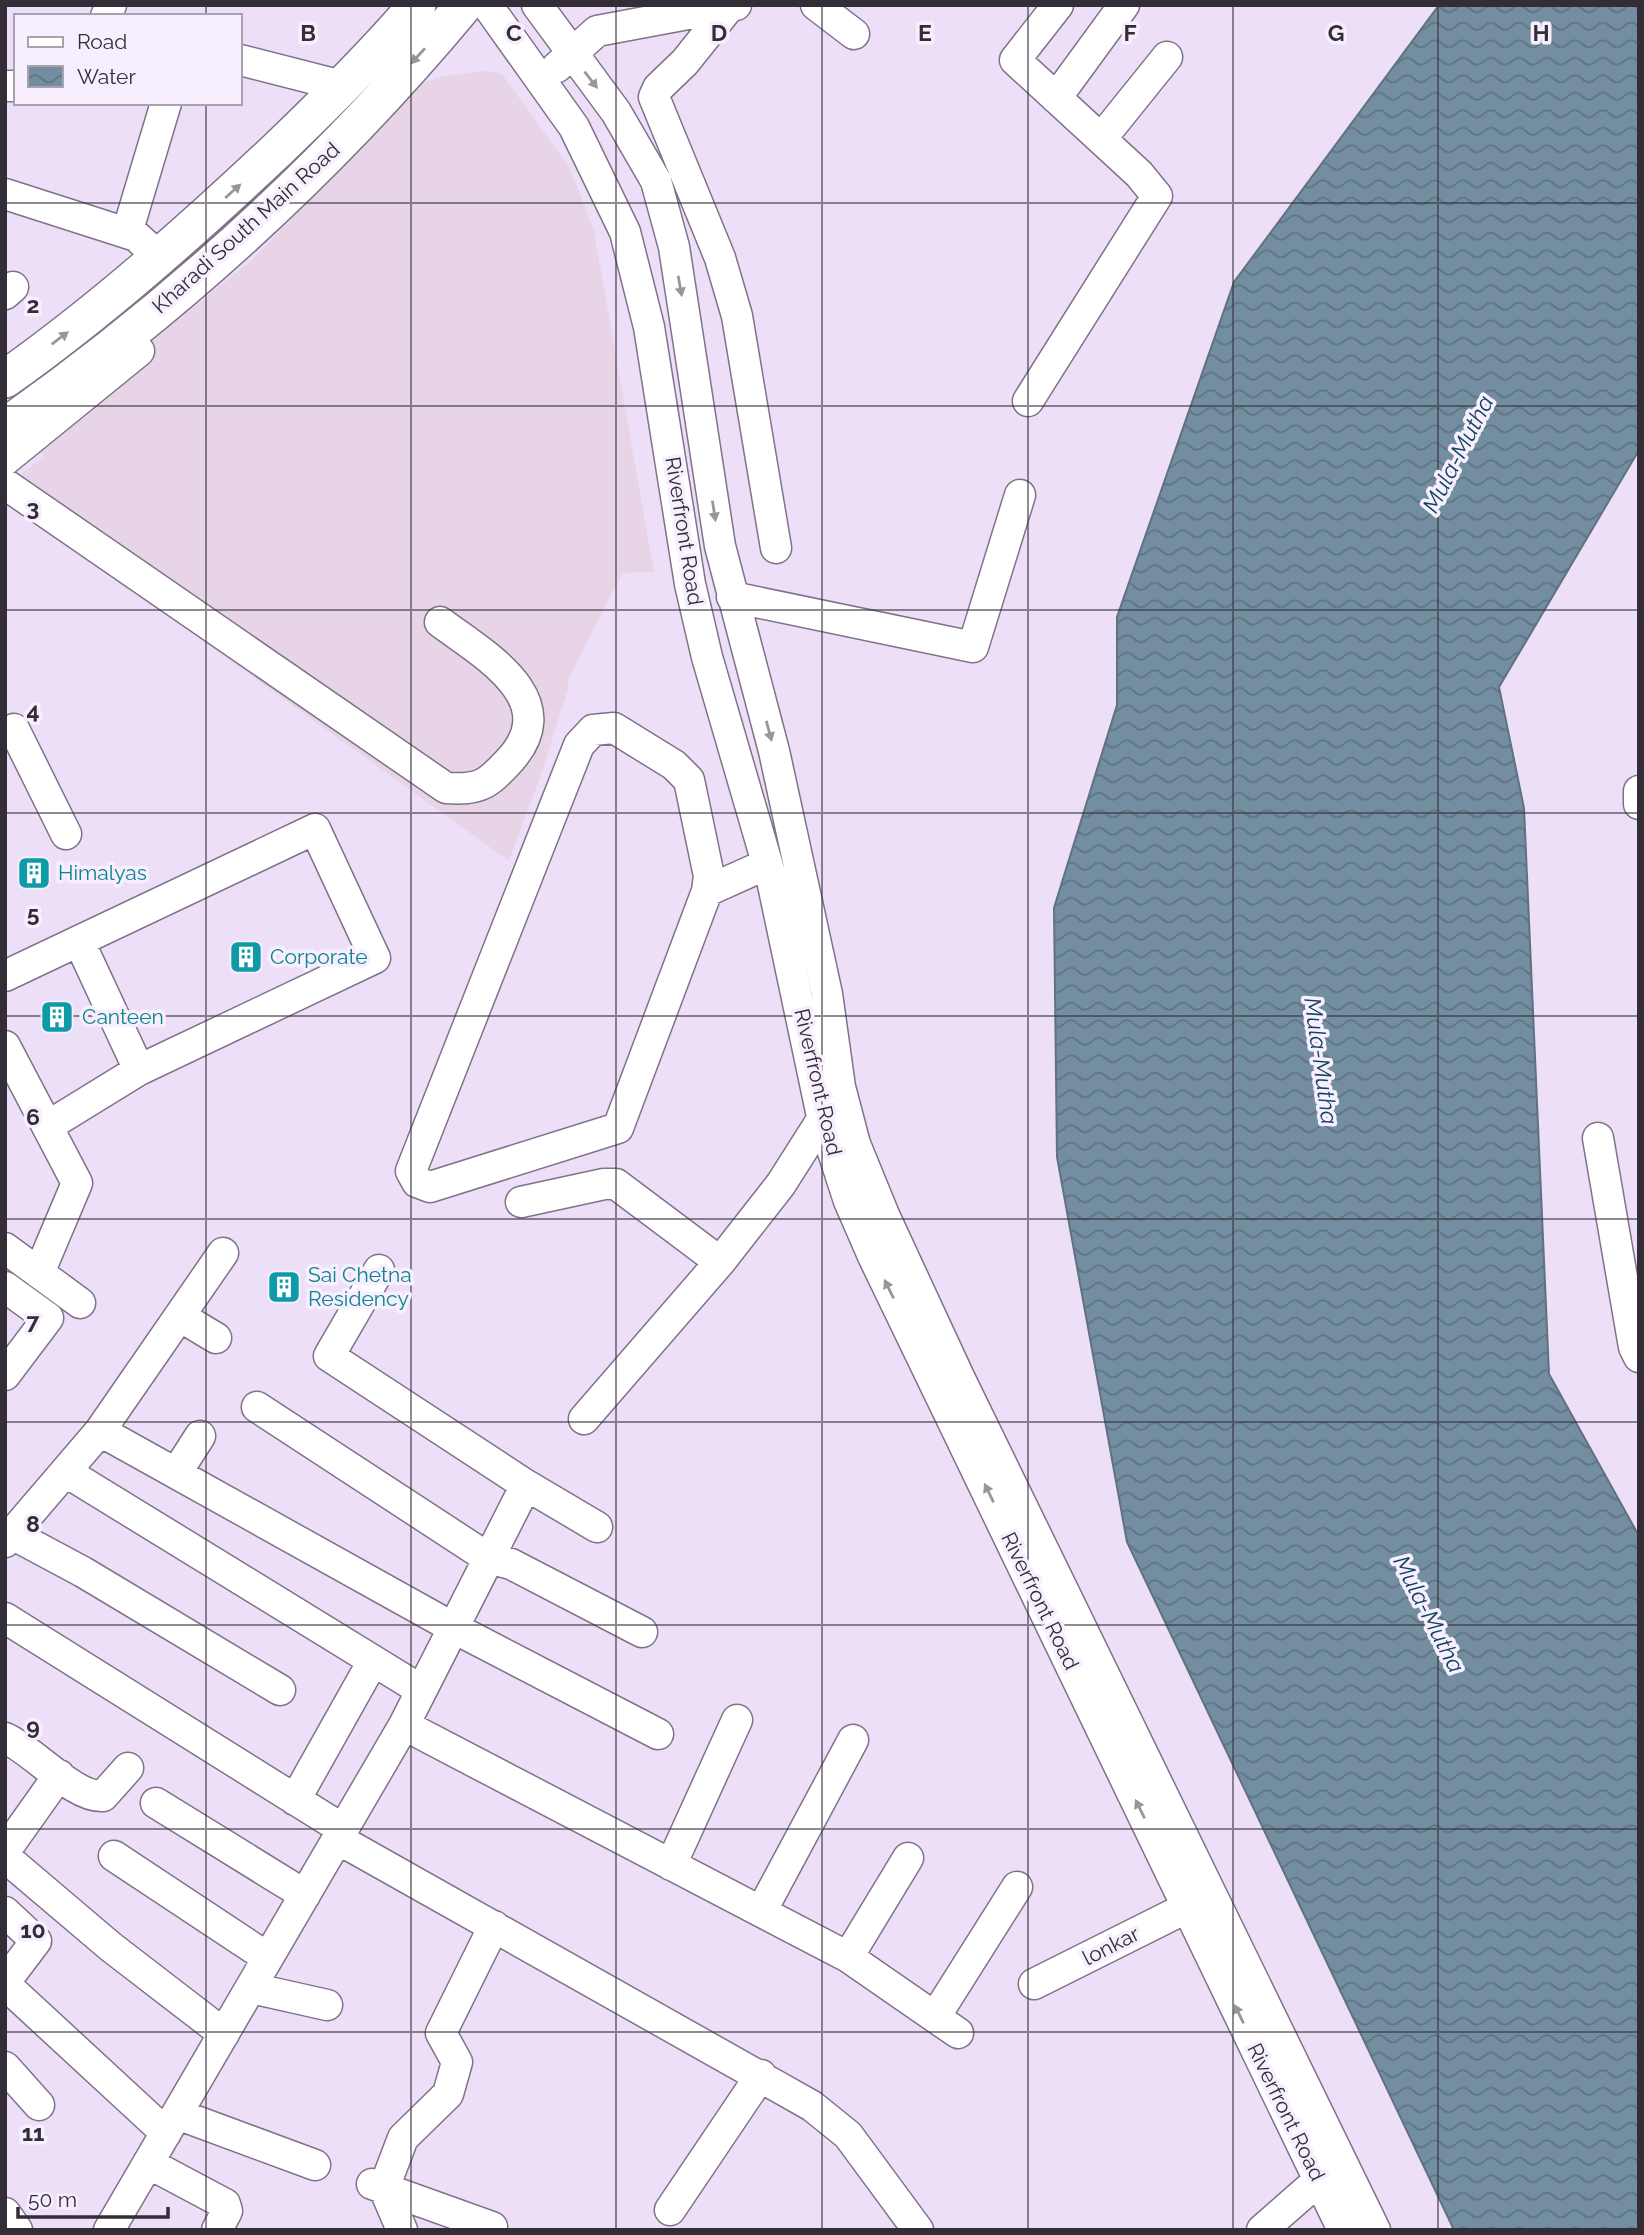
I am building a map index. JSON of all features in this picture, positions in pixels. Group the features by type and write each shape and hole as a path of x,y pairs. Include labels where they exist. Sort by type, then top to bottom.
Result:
{"main road":[{"name":"Kharadi South Main Road","path":"5,379 159,257 235,190 342,86 417,5"},
{"name":"Kharadi South Main Road","path":"5,427 105,353 185,287 261,218 352,130 464,5"}],"street":[{"name":"Riverfront Road","path":"487,5 574,127 625,232 649,327 693,596 709,666 767,864 823,1121 849,1201 873,1256 1343,2230"},
{"name":"Riverfront Road","path":"537,5 570,54 615,112 656,181 674,247 720,546 775,751 803,876 827,994 841,1087 855,1144 884,1215 954,1364 1375,2230"},
{"path":"816,5 854,34"},
{"path":"1028,401 1157,196 1101,139 1015,60 1058,5"},
{"path":"1056,98 1124,5"},
{"path":"542,82 597,31 732,6"},
{"path":"732,6 685,62 658,88 654,97 720,258 737,316 776,548"},
{"path":"1101,139 1167,57"},
{"path":"242,61 342,86"},
{"path":"127,233 165,105"},
{"path":"5,194 136,236 159,257"},
{"path":"5,460 139,351"},
{"path":"5,484 446,788 475,789 495,776 518,751 530,726 525,701 507,672 440,622"},
{"path":"732,597 973,647 1020,495"},
{"path":"707,891 709,876 689,780 674,765 614,728 593,730 579,745 411,1171 417,1182 430,1187 618,1128 707,891 767,864"},
{"path":"5,734 14,729 66,834"},
{"path":"1639,791 1639,804"},
{"path":"5,976 315,830 375,958 139,1070 48,1126"},
{"path":"79,941 139,1070"},
{"path":"5,1046 77,1183 40,1273"},
{"path":"584,1419 720,1262 781,1184 823,1121 841,1087"},
{"path":"1598,1138 1634,1347 1639,1357"},
{"path":"521,1202 604,1184 616,1184 720,1262"},
{"path":"5,1248 80,1303"},
{"path":"223,1253 100,1431 9,1538 83,1572 279,1690"},
{"path":"379,1270 329,1356 526,1485 597,1527"},
{"path":"5,1287 48,1318 5,1376"},
{"path":"181,1317 216,1338"},
{"path":"257,1407 488,1558 511,1564 642,1632"},
{"path":"100,1431 452,1627 658,1734"},
{"path":"177,1472 200,1436"},
{"path":"66,1472 421,1690"},
{"path":"109,2230 404,1726 526,1485"},
{"path":"5,1618 295,1800 341,1835 494,1926 761,2074 812,2106 848,2134 918,2230"},
{"path":"295,1800 373,1661"},
{"path":"671,1865 737,1720"},
{"path":"404,1726 848,1957 947,2025 1017,1887"},
{"path":"5,1738 20,1744 59,1775 95,1797 103,1796 128,1768"},
{"path":"762,1910 853,1740"},
{"path":"5,1851 59,1775"},
{"path":"156,1803 305,1895"},
{"path":"114,1856 268,1958"},
{"path":"5,1857 111,1947 223,2034"},
{"path":"848,1957 908,1858"},
{"name":"lonkar","path":"1034,1984 1188,1907"},
{"path":"5,1912 36,1941 8,1978 9,1988 171,2123 315,2165"},
{"path":"376,2185 403,2138 448,2094 457,2062 441,2033 494,1926"},
{"path":"251,1988 327,2005"},
{"path":"5,2067 39,2105"},
{"path":"670,2210 761,2074"},
{"path":"148,2163 225,2204 227,2211 217,2230"},
{"path":"376,2185 492,2227"},
{"path":"376,2185 402,2230"},
{"path":"1262,2230 1324,2191"},
{"path":"1287,2230 1324,2191"},
{"path":"5,2213 17,2230"}],"shaded area":[{"path":"486,71 502,74 570,168 594,231 654,572 623,573 608,601 567,683 569,686 541,775 509,861 5,499 5,486 44,457 27,433 106,377 253,259 421,83 444,76"}],"water":[{"name":"Mula-Mutha","path":"1439,5 1639,5 1639,450 1499,687 1524,808 1549,1374 1639,1536 1639,2230 1454,2230 1127,1542 1057,1157 1054,908 1117,705 1117,617 1234,282"}],"place":[{"name":"Himalyas","path":"34,873"},
{"name":"Corporate","path":"246,957"},
{"name":"Canteen","path":"57,1017"},
{"name":"Sai Chetna Residency","path":"284,1287"}]}
